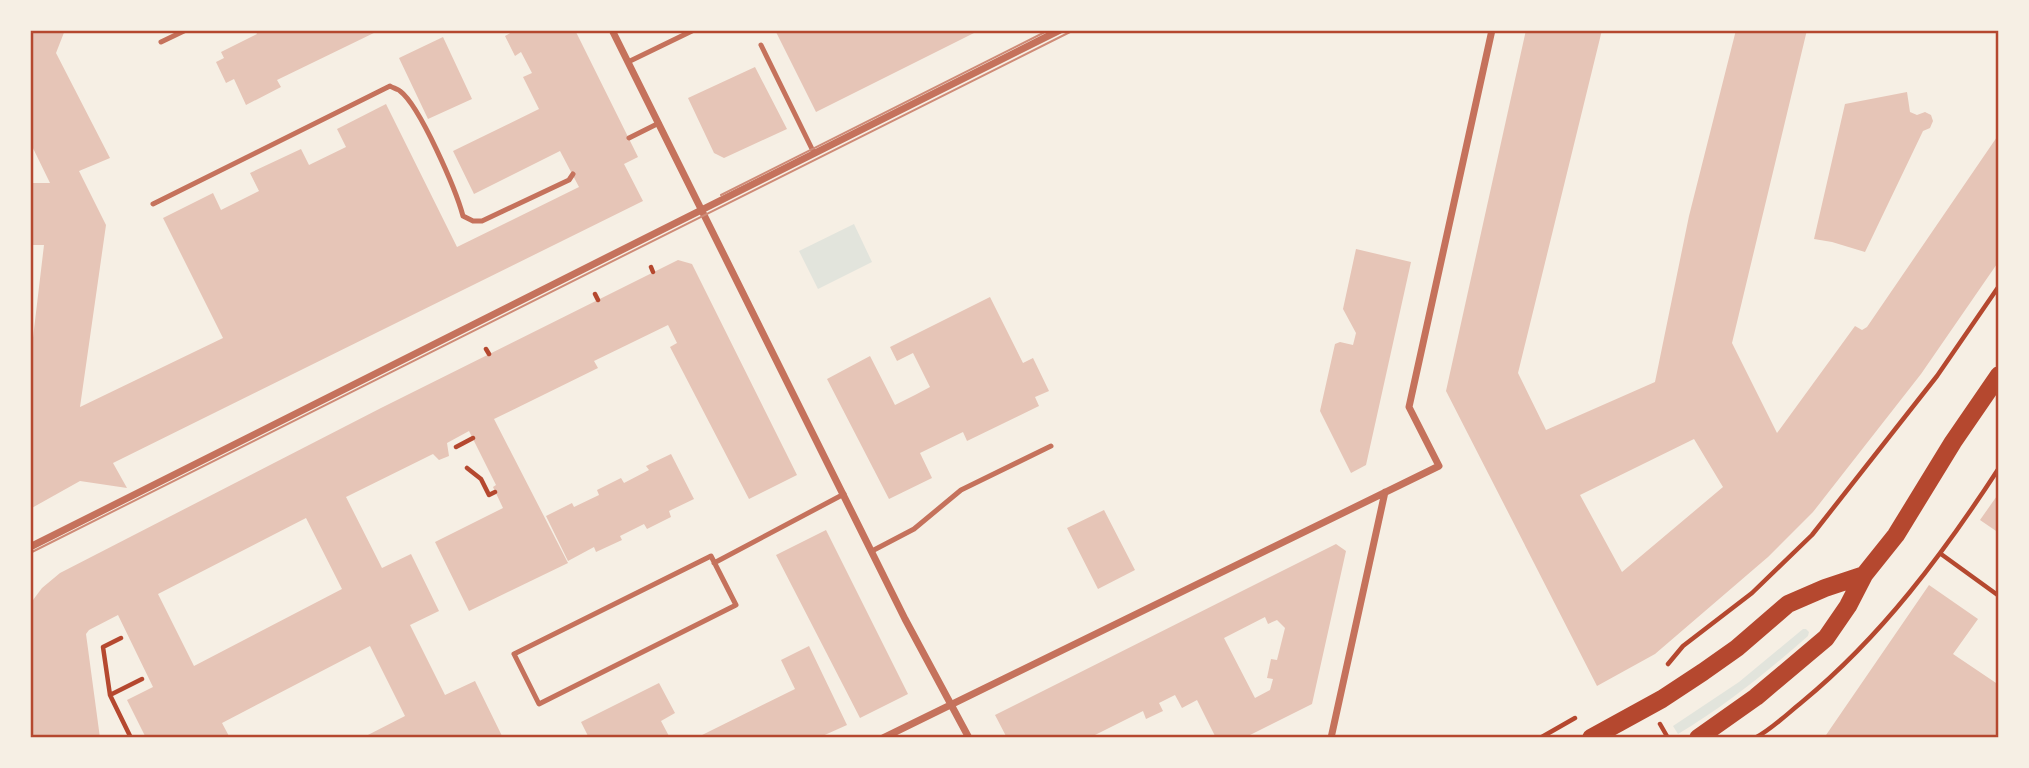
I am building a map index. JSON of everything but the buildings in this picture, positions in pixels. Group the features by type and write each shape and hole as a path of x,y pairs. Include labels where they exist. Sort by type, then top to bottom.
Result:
{"main road":[{"path":"1698,738 1756,697 1826,638 1848,606 1864,575 1896,535 1953,442 1999,376"},
{"path":"1591,738 1703,673 1788,604 1864,575"}],"street":[{"path":"612,30 872,551 969,738"},
{"path":"30,547 1060,30"},
{"path":"883,738 1439,466 1409,407 1492,30"},
{"path":"1331,738 1385,492"}],"lane":[{"path":"160,42 186,30"},
{"path":"628,62 694,30"},
{"path":"761,45 814,153"},
{"path":"153,204 390,86 400,90 414,107 455,190 463,216 473,221 482,221 569,180 572,174"},
{"path":"629,138 659,123"},
{"path":"872,551 914,529 961,489 1051,446"},
{"path":"714,563 844,494"},
{"path":"711,556 714,563 736,606 539,704 514,654 711,556"}],"path":[{"path":"1659,670 1670,663 1683,646 1752,593 1812,535 1937,376 1999,286"},
{"path":"456,447 473,438"},
{"path":"467,468 481,479 489,495 495,492"},
{"path":"1755,738 1836,674 1885,623 1941,554 1999,468"},
{"path":"1941,554 1999,596"},
{"path":"121,638 103,647 110,695 131,738"},
{"path":"110,695 142,679"},
{"path":"1540,738 1586,712"}],"shaded area":[{"path":"854,224 872,262 818,289 799,251"},
{"path":"1803,629 1809,632 1808,636 1777,663 1678,734 1673,726 1739,682"}],"tram line":[{"path":"721,195 1049,30"},
{"path":"30,553 1074,30"}]}
